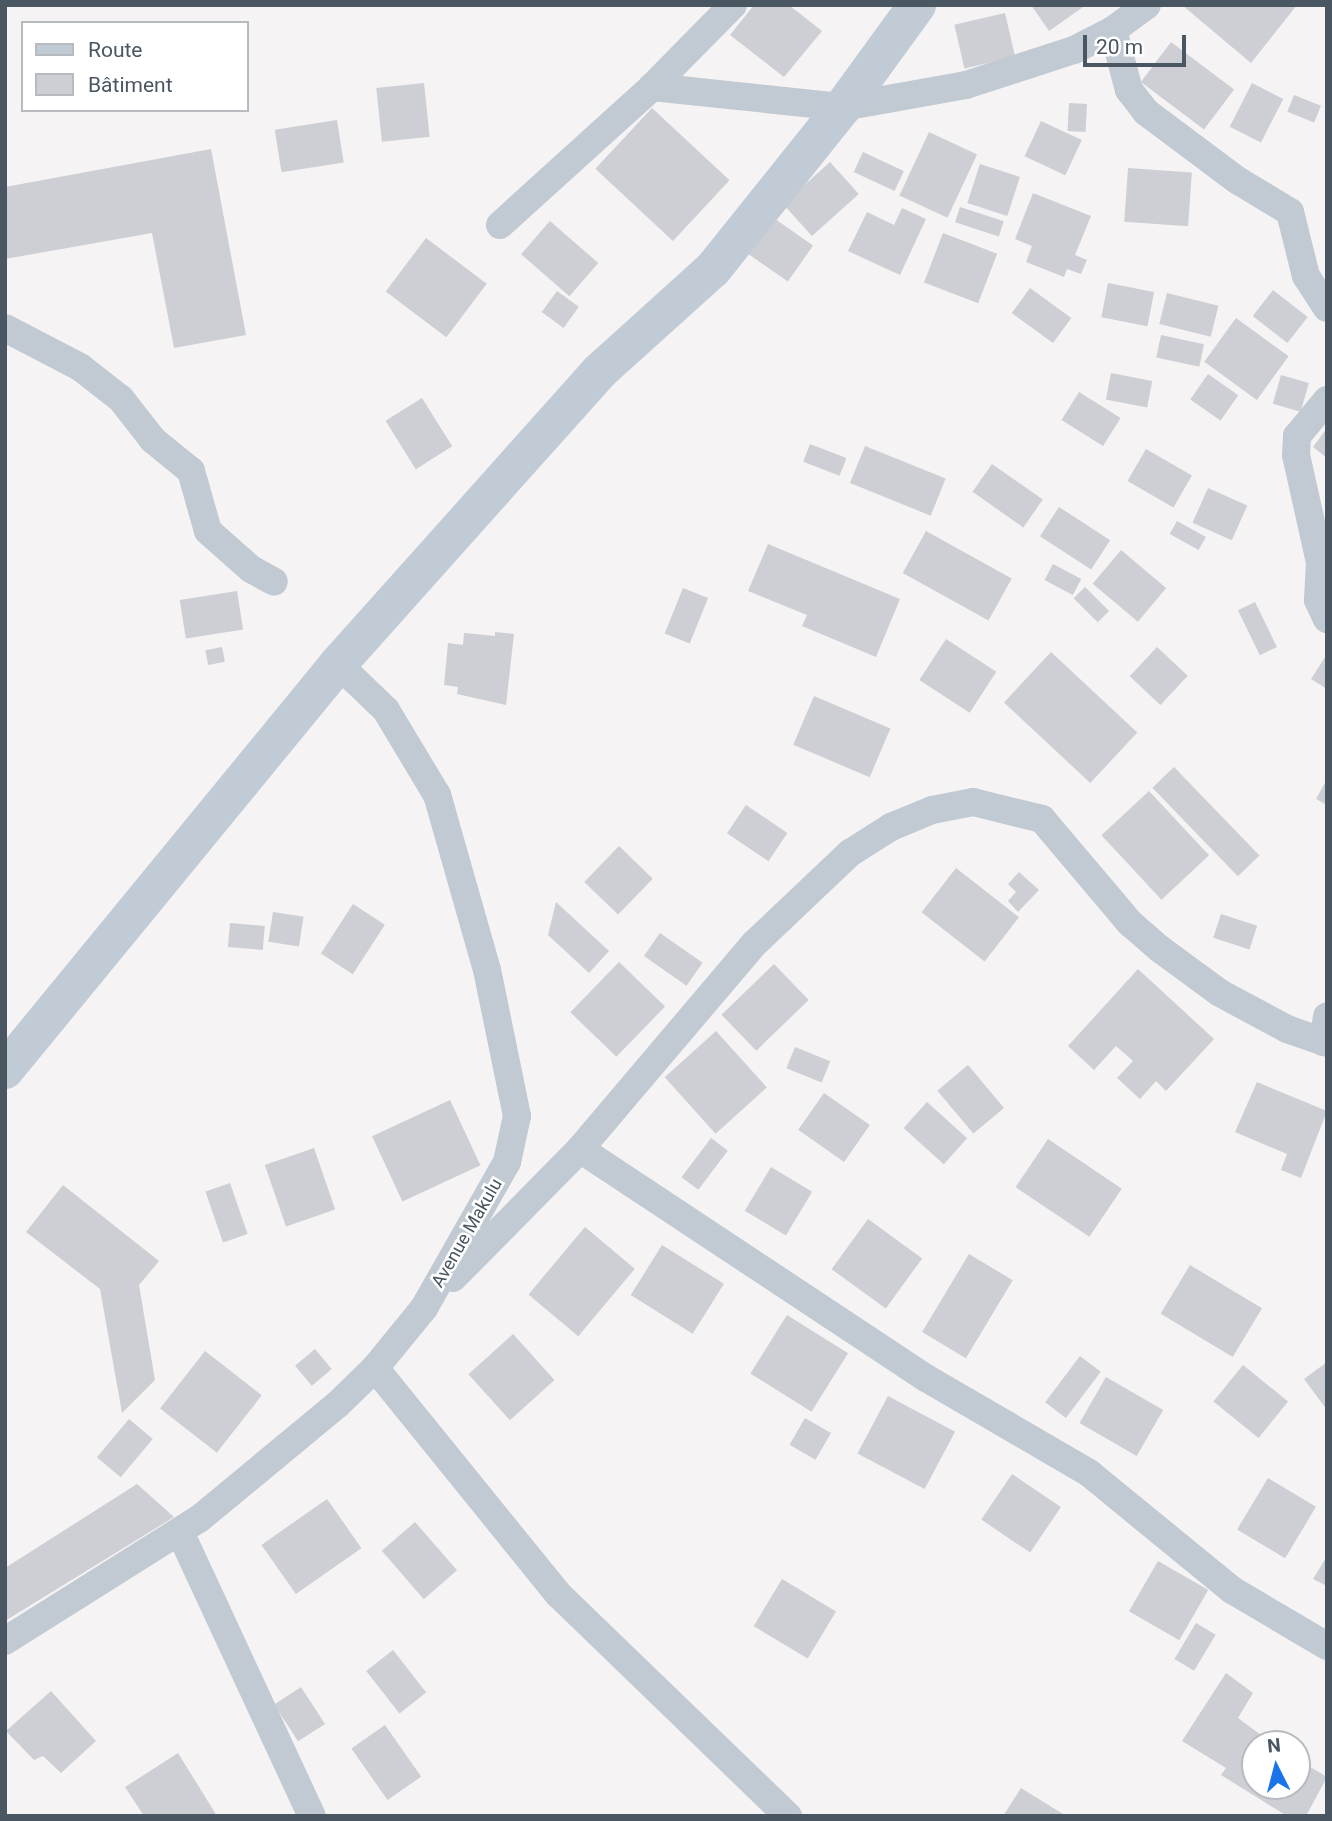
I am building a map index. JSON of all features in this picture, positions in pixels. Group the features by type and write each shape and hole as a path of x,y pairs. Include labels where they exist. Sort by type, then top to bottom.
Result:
{"main road":[{"path":"5,1070 338,664 600,371 713,269 843,107 917,5"}],"street":[{"path":"500,225 652,87 733,5"},
{"path":"652,87 843,107 966,85 1074,50 1113,30 1147,5"},
{"path":"1113,30 1129,90 1146,112 1237,180 1290,212 1306,276 1327,308"},
{"path":"5,328 80,367 121,399 153,440 191,471 208,531 251,569 274,582"},
{"path":"1327,400 1297,436 1296,455 1320,562 1318,600 1327,619"},
{"name":"Avenue Makulu","path":"5,1641 180,1532 237,1492 375,1368 424,1308 507,1162 517,1116 487,970 437,795 386,710 338,664"},
{"path":"424,1308 580,1149 755,943 850,853 891,827 932,810 973,802 1042,819 1130,923 1160,949 1220,993 1287,1029 1325,1034"},
{"path":"580,1149 926,1378 1089,1473 1231,1590 1327,1646"},
{"path":"375,1368 558,1594 788,1816"},
{"path":"180,1532 312,1816"}],"building":[{"path":"754,5 789,5 822,31 784,77 730,35"},
{"path":"1031,5 1086,5 1049,31"},
{"path":"1182,5 1297,5 1251,63"},
{"path":"1005,13 1015,57 964,69 954,25"},
{"path":"1171,42 1234,90 1204,129 1141,82"},
{"path":"424,83 430,137 382,142 376,88"},
{"path":"1252,83 1283,99 1261,143 1230,127"},
{"path":"1294,95 1321,106 1314,123 1287,112"},
{"path":"1069,103 1087,104 1086,132 1068,131"},
{"path":"652,108 730,180 673,241 595,169"},
{"path":"337,120 344,162 282,172 275,130"},
{"path":"1041,121 1082,140 1065,175 1025,156"},
{"path":"929,132 977,154 947,218 899,195"},
{"path":"211,149 246,335 174,348 152,233 5,259 5,187"},
{"path":"863,152 904,171 894,191 854,172"},
{"path":"830,162 859,194 812,236 783,204"},
{"path":"980,164 1020,177 1007,216 967,203"},
{"path":"1128,168 1192,172 1188,226 1124,222"},
{"path":"1033,193 1091,216 1075,255 1087,260 1081,274 1067,269 1064,277 1026,262 1032,246 1015,239"},
{"path":"960,207 1004,221 999,236 955,222"},
{"path":"902,208 926,219 900,275 848,251 867,212 894,225"},
{"path":"768,214 813,246 788,282 743,250"},
{"path":"550,221 598,263 569,296 521,254"},
{"path":"943,233 997,254 978,303 924,282"},
{"path":"426,238 487,284 446,337 386,292"},
{"path":"1108,283 1154,292 1147,326 1101,317"},
{"path":"1030,288 1071,318 1053,343 1012,313"},
{"path":"1273,290 1308,317 1287,343 1253,316"},
{"path":"557,291 579,307 564,328 542,312"},
{"path":"1167,293 1218,306 1211,337 1159,324"},
{"path":"1236,318 1289,356 1257,400 1204,362"},
{"path":"1161,335 1204,344 1199,367 1156,357"},
{"path":"1111,373 1152,381 1147,408 1106,400"},
{"path":"1208,374 1238,395 1221,421 1190,399"},
{"path":"1281,375 1309,383 1301,412 1273,404"},
{"path":"1079,392 1121,418 1103,446 1062,420"},
{"path":"422,398 452,446 416,469 386,421"},
{"path":"1327,428 1327,458 1313,447"},
{"path":"810,444 846,458 840,476 803,462"},
{"path":"865,446 946,479 931,516 850,483"},
{"path":"1146,449 1192,476 1173,508 1128,481"},
{"path":"992,464 1043,500 1023,527 972,492"},
{"path":"1208,488 1247,505 1232,540 1193,523"},
{"path":"1059,507 1110,540 1091,570 1040,536"},
{"path":"1177,521 1206,537 1199,550 1170,534"},
{"path":"926,531 1012,579 988,620 903,573"},
{"path":"768,544 900,599 876,657 802,626 807,615 748,591"},
{"path":"1121,550 1166,588 1138,622 1093,584"},
{"path":"1053,564 1081,579 1073,595 1045,580"},
{"path":"1085,587 1109,611 1098,622 1074,598"},
{"path":"683,588 708,598 690,644 665,633"},
{"path":"237,591 243,630 186,639 180,600"},
{"path":"1255,602 1277,647 1260,655 1238,610"},
{"path":"495,632 514,634 506,705 457,694 458,687 444,685 448,643 463,645 464,633 495,636"},
{"path":"946,639 996,672 970,713 919,680"},
{"path":"222,647 225,662 208,665 205,650"},
{"path":"1157,647 1188,676 1160,705 1130,676"},
{"path":"1051,652 1137,732 1090,783 1004,702"},
{"path":"1327,654 1327,689 1311,679"},
{"path":"814,696 890,728 870,777 793,745"},
{"path":"1174,767 1259,855 1238,876 1152,788"},
{"path":"1327,779 1327,805 1316,799"},
{"path":"1149,791 1209,855 1161,900 1101,835"},
{"path":"746,805 787,833 768,861 727,833"},
{"path":"619,846 653,879 618,915 584,882"},
{"path":"956,868 1019,917 985,961 922,912"},
{"path":"1019,872 1039,890 1018,912 1008,901 1016,892 1008,884"},
{"path":"556,902 609,951 589,973 548,935"},
{"path":"353,904 385,925 353,974 321,953"},
{"path":"273,912 304,917 299,946 268,942"},
{"path":"1221,914 1257,926 1249,950 1213,938"},
{"path":"230,923 265,926 263,950 228,947"},
{"path":"660,933 703,963 687,986 644,956"},
{"path":"619,962 665,1006 616,1057 570,1012"},
{"path":"774,964 809,1000 756,1051 721,1015"},
{"path":"1138,969 1214,1039 1166,1091 1156,1081 1140,1099 1117,1078 1133,1061 1116,1046 1094,1070 1068,1046"},
{"path":"716,1031 767,1087 716,1134 665,1077"},
{"path":"795,1047 830,1061 822,1083 786,1068"},
{"path":"968,1065 1004,1108 973,1134 937,1091"},
{"path":"1257,1082 1327,1111 1301,1178 1281,1170 1287,1154 1235,1132"},
{"path":"824,1093 870,1125 844,1162 798,1130"},
{"path":"450,1100 480,1165 402,1202 372,1136"},
{"path":"927,1102 967,1138 944,1164 904,1128"},
{"path":"711,1138 728,1151 698,1190 682,1177"},
{"path":"1048,1139 1122,1189 1089,1237 1016,1187"},
{"path":"314,1148 335,1209 286,1226 265,1165"},
{"path":"771,1167 812,1192 786,1235 745,1211"},
{"path":"230,1183 248,1234 223,1243 205,1191"},
{"path":"63,1185 159,1261 139,1285 155,1380 122,1413 100,1289 26,1232"},
{"path":"868,1219 922,1258 886,1309 832,1269"},
{"path":"585,1227 635,1269 578,1336 528,1294"},
{"path":"662,1245 724,1284 693,1334 631,1295"},
{"path":"969,1254 1013,1280 966,1358 922,1332"},
{"path":"1190,1265 1262,1308 1233,1357 1161,1314"},
{"path":"787,1315 848,1353 811,1412 750,1374"},
{"path":"513,1334 554,1380 510,1420 468,1374"},
{"path":"315,1349 332,1369 312,1386 295,1366"},
{"path":"205,1351 262,1395 217,1453 160,1409"},
{"path":"1080,1356 1101,1372 1066,1418 1045,1402"},
{"path":"1327,1362 1327,1410 1304,1379"},
{"path":"1243,1365 1288,1402 1258,1438 1213,1402"},
{"path":"1106,1377 1163,1410 1137,1456 1080,1423"},
{"path":"888,1396 955,1432 925,1489 857,1453"},
{"path":"805,1418 831,1433 815,1460 790,1445"},
{"path":"129,1419 153,1439 121,1477 97,1457"},
{"path":"1012,1474 1061,1507 1030,1553 981,1520"},
{"path":"1268,1478 1316,1507 1285,1558 1237,1529"},
{"path":"137,1484 174,1517 5,1621 5,1568"},
{"path":"327,1499 361,1548 296,1594 261,1545"},
{"path":"415,1522 457,1570 424,1599 382,1551"},
{"path":"1327,1556 1327,1586 1313,1579"},
{"path":"1158,1561 1208,1590 1179,1640 1129,1611"},
{"path":"782,1579 836,1611 808,1659 754,1626"},
{"path":"1196,1623 1216,1635 1194,1671 1174,1659"},
{"path":"393,1650 426,1693 399,1713 366,1671"},
{"path":"1226,1673 1253,1693 1238,1718 1254,1730 1241,1730 1241,1787 1221,1775 1226,1768 1182,1741"},
{"path":"301,1687 325,1724 298,1741 274,1704"},
{"path":"51,1691 96,1741 61,1773 43,1756 34,1760 6,1731"},
{"path":"385,1725 421,1777 388,1800 351,1749"},
{"path":"178,1753 217,1816 144,1816 125,1787"},
{"path":"1311,1767 1327,1777 1306,1816 1287,1816 1261,1800 1311,1800"},
{"path":"1021,1788 1063,1814 1003,1816"}]}
